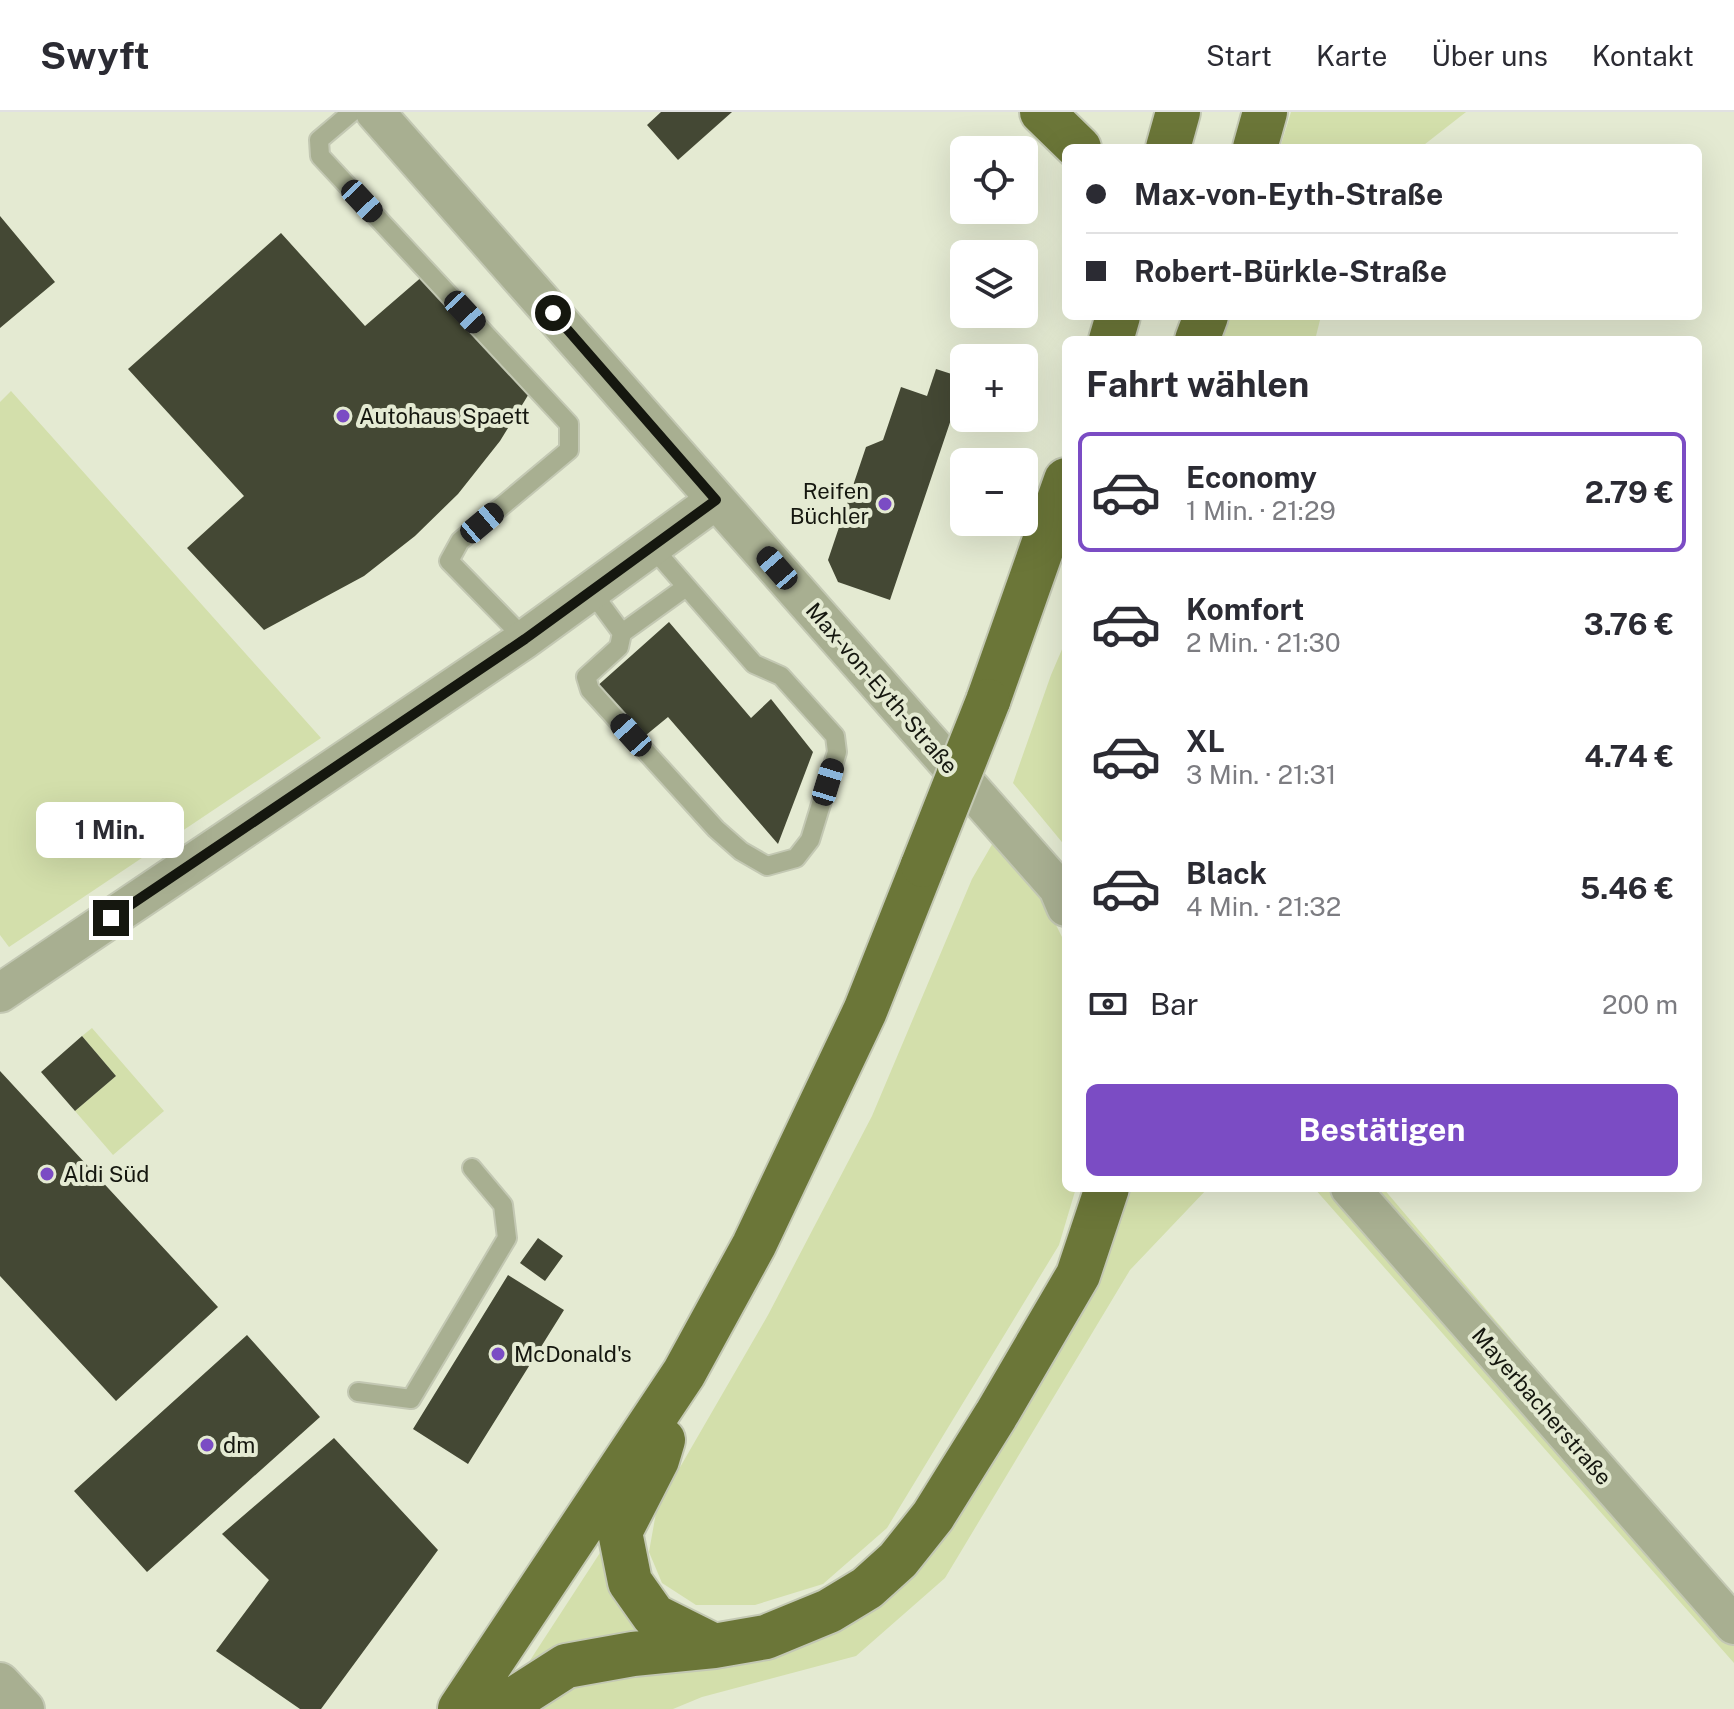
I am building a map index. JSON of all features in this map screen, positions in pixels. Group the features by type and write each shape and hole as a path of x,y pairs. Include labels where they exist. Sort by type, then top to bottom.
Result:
{"highway":[{"path":"1042,112 1075,144"},
{"path":"1169,144 1178,112"},
{"path":"1256,144 1265,112"},
{"path":"460,1709 684,1373 754,1245 865,1011 1006,655 1062,492"},
{"path":"1006,655 1062,578"},
{"path":"499,1709 566,1666 766,1637 829,1611 867,1588 898,1560 933,1516 1078,1275 1106,1192"},
{"path":"684,1373 657,1460 620,1532 630,1582 654,1616 714,1646"}],"street":[{"name":"Max-von-Eyth-Straße","path":"375,112 1058,888 1062,898"},
{"path":"0,993 525,639 716,500"},
{"name":"Mayerbacherstraße","path":"1354,1192 1734,1625"},
{"path":"0,1682 25,1709"}],"lane":[{"path":"352,112 319,140 320,156 569,424 569,450 460,541 449,561 525,639"},
{"path":"652,547 754,664 781,676 835,736 837,752 810,840 796,858 767,866 741,851 716,829 590,690 586,677 619,647 622,633 686,587"},
{"path":"591,591 622,633"},
{"path":"358,1392 411,1399 507,1238 503,1205 472,1168"}],"green space":[{"path":"1291,112 1466,112 1425,144 1281,144"},
{"path":"1227,320 1320,320 1316,336 1222,336"},
{"path":"11,391 321,738 9,947 0,935 0,402"},
{"path":"1062,649 1062,842 1013,783"},
{"path":"994,841 1047,907 1062,937 1062,1192 1075,1192 1059,1245 887,1528 823,1584 755,1605 696,1605 662,1583 649,1552 657,1507 768,1315 872,1116 972,879"},
{"path":"92,1028 164,1111 113,1155 75,1111 116,1076 82,1036"},
{"path":"1123,1192 1204,1192 1130,1270 945,1578 856,1656 702,1697 673,1709 527,1709 603,1674 692,1671 750,1663 840,1628"},
{"path":"1318,1192 1386,1192 1734,1601 1734,1663"},
{"path":"609,1539 672,1637 532,1667 527,1665"}],"building":[{"path":"661,112 732,112 678,160 647,125"},
{"path":"0,216 55,282 0,328"},
{"name":"Autohaus Spaett","path":"281,233 365,326 424,275 530,392 500,441 458,494 415,536 364,576 264,630 187,548 244,496 128,369"},
{"name":"Reifen Büchler","path":"936,369 950,374 950,422 890,600 838,582 828,560 866,447 883,440 901,387 927,396"},
{"path":"669,622 751,718 771,699 813,752 778,844 668,717 640,740 595,688"},
{"path":"82,1036 116,1076 75,1111 41,1072"},
{"name":"Aldi Süd","path":"0,1071 218,1307 116,1401 0,1276"},
{"path":"538,1238 563,1256 545,1281 520,1263"},
{"name":"McDonald's","path":"508,1275 564,1310 468,1464 413,1429"},
{"name":"dm","path":"247,1335 320,1417 147,1572 74,1491"},
{"path":"334,1438 438,1550 321,1709 300,1709 216,1651 269,1580 222,1534"}],"place":[{"name":"Autohaus Spaett","path":"343,416"},
{"name":"Reifen Büchler","path":"885,504"},
{"name":"Aldi Süd","path":"47,1174"},
{"name":"McDonald's","path":"498,1354"},
{"name":"dm","path":"207,1445"}],"route":[{"path":"111,918 525,639 716,500 553,313"}]}
